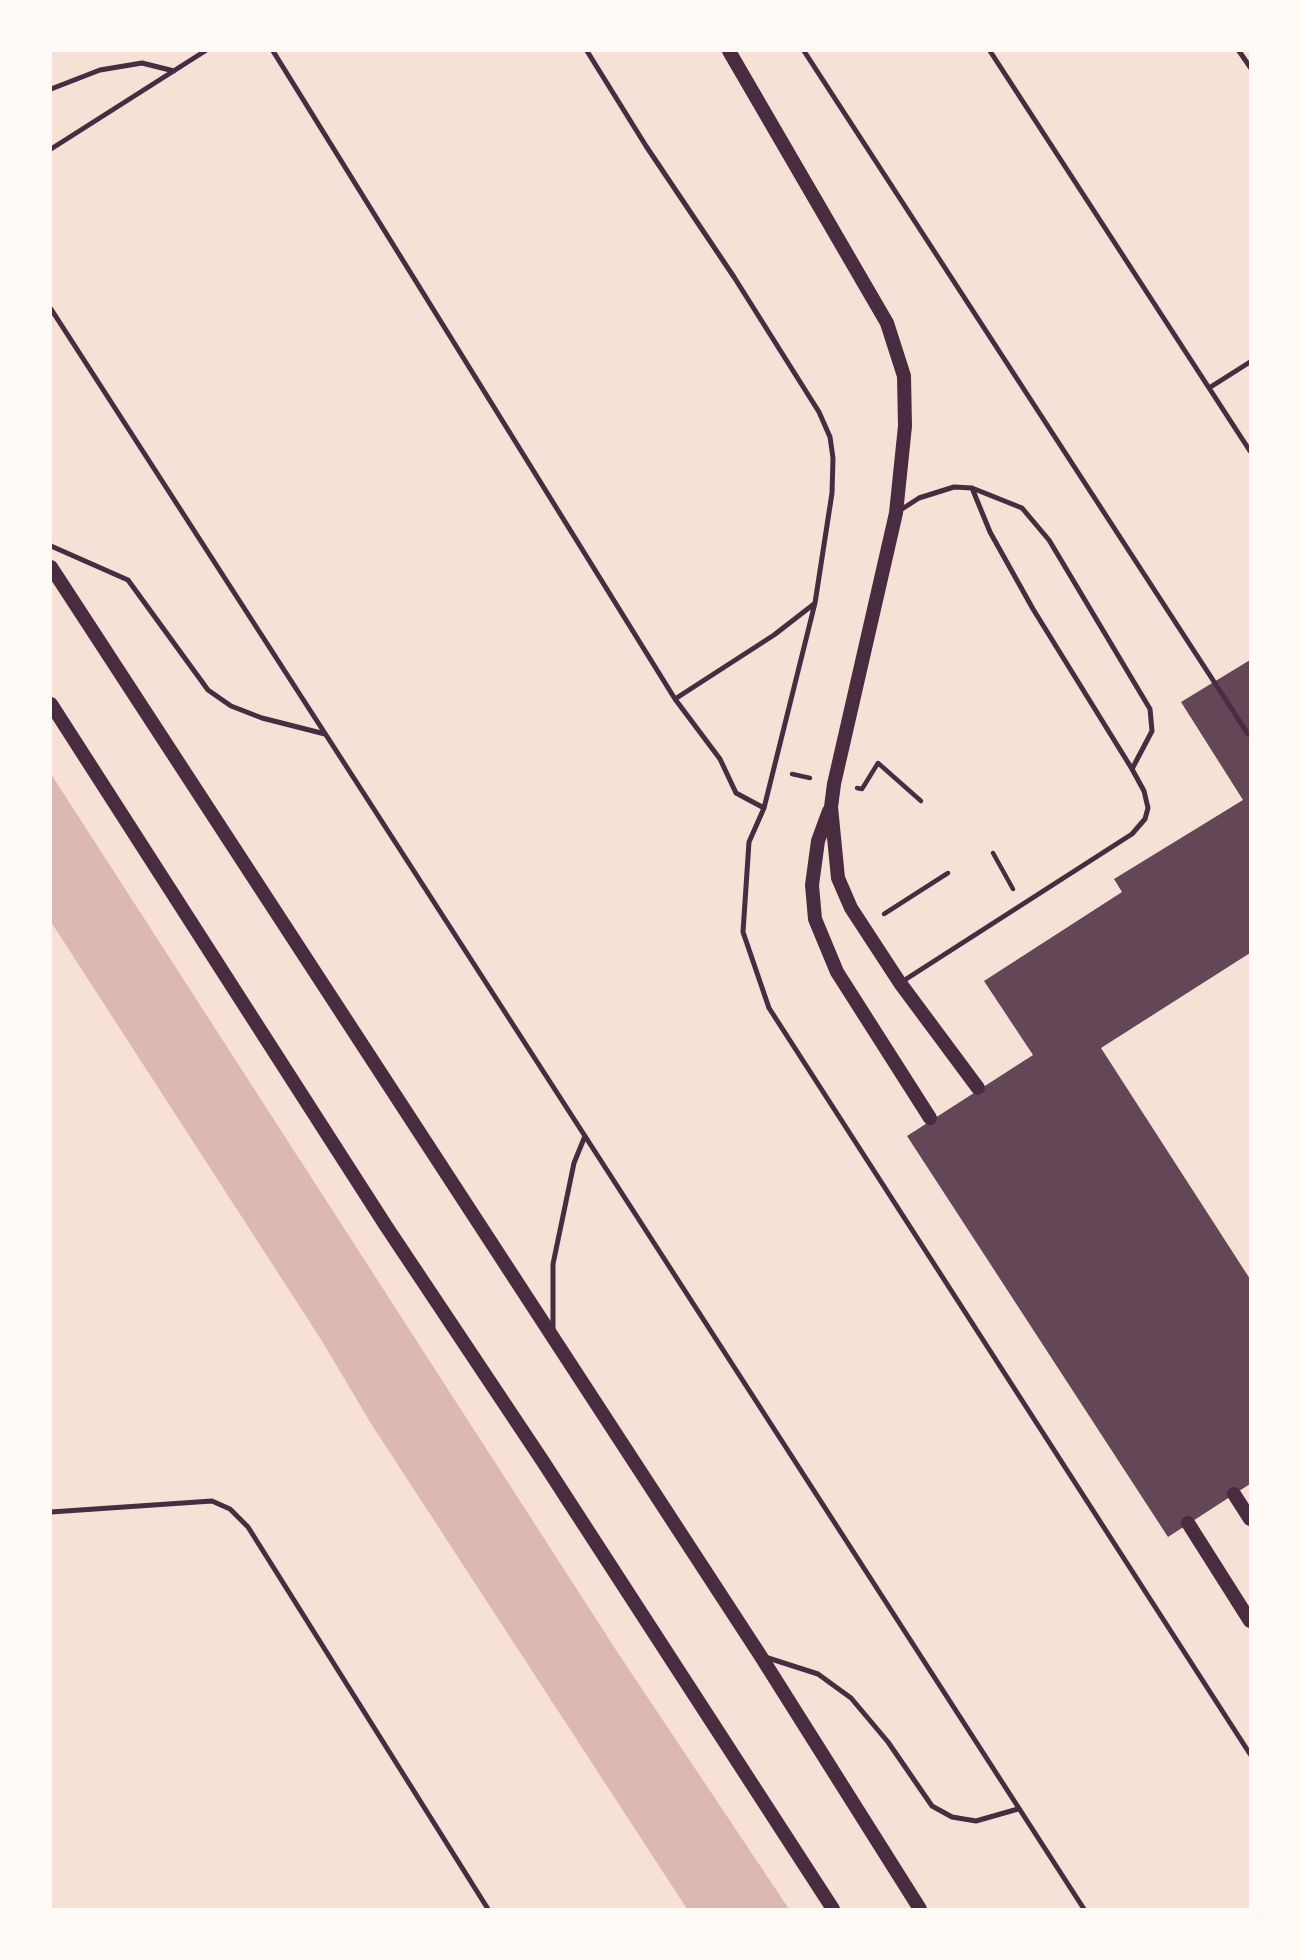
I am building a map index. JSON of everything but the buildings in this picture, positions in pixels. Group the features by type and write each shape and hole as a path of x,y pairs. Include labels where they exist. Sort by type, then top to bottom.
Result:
{"main road":[{"path":"729,51 887,323 904,376 905,426 896,513 834,784 831,807 838,878 850,908 900,983 978,1088"},
{"path":"51,567 760,1655 920,1909"},
{"path":"51,704 379,1214 833,1909"},
{"path":"831,807 818,841 813,874 815,919 837,972 930,1118"},
{"path":"1234,1494 1250,1519"},
{"path":"1188,1523 1250,1621"}],"lane":[{"path":"51,149 205,51"},
{"path":"272,51 675,699 720,759 737,793 764,808"},
{"path":"587,51 819,412 830,437 833,458 832,493 815,603 764,808 749,842 743,932 769,1008 1250,1754"},
{"path":"804,51 1248,734"},
{"path":"990,51 1250,451"},
{"path":"1240,52 1250,67"},
{"path":"51,89 100,70 142,63 174,71"},
{"path":"51,309 1084,1909"},
{"path":"1209,388 1250,362"},
{"path":"896,513 935,491 954,486 972,488 1022,508 1036,524 1150,709 1152,731 1132,769"},
{"path":"900,983 1132,834 1144,819 1148,808 1144,791 1132,769 1027,598 990,532 972,488"},
{"path":"51,546 128,580 208,690 231,706 262,718 325,734"},
{"path":"675,699 774,635 815,603"},
{"path":"553,1336 553,1264 574,1163 584,1136"},
{"path":"51,1512 212,1501 230,1509 248,1527 488,1909"},
{"path":"760,1655 818,1674 851,1698 888,1742 932,1806 952,1817 976,1821 1018,1809"}],"path":[{"path":"993,853 1021,904"},
{"path":"863,927 948,873"}],"shaded area":[{"path":"51,774 618,1653 789,1909 687,1909 370,1422 322,1341 51,922"}]}
